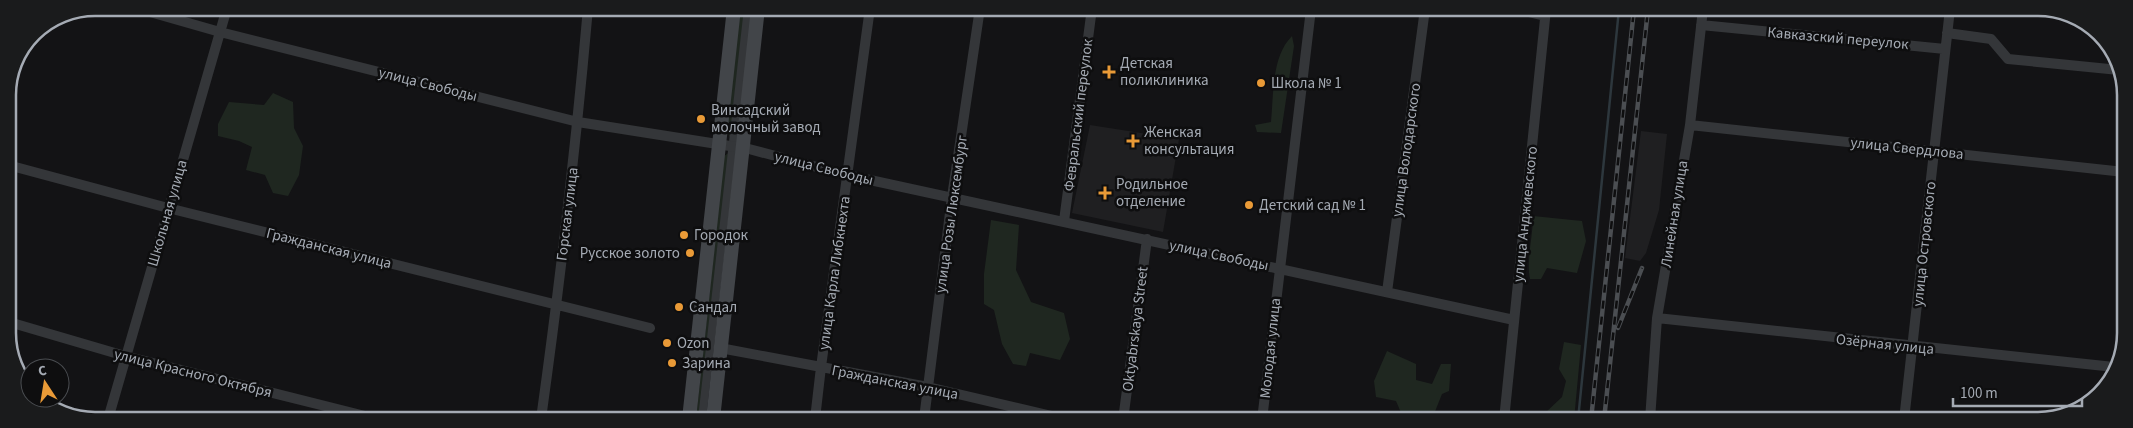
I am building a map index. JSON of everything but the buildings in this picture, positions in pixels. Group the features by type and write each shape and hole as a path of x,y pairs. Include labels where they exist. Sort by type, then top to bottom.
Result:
{"main road":[{"path":"714,412 720,348 732,147 734,16"},
{"path":"690,412 732,147 757,16"}],"street":[{"name":"улица Свободы","path":"164,16 220,32 578,122 732,147 847,175 1514,320"},
{"name":"Школьная улица","path":"110,412 225,16"},
{"name":"Горская улица","path":"542,412 557,304 578,122 587,16"},
{"path":"703,412 747,16"},
{"name":"улица Карла Либкнехта","path":"816,412 869,16"},
{"name":"улица Розы Люксембург","path":"925,412 952,197 979,16"},
{"name":"Февральский переулок","path":"1064,222 1091,16"},
{"name":"Молодая улица","path":"1263,412 1310,16"},
{"name":"улица Володарского","path":"1387,292 1424,16"},
{"name":"улица Анджиевского","path":"1505,412 1546,16"},
{"name":"Линейная улица","path":"1650,412 1657,318 1690,125 1702,16"},
{"name":"улица Островского","path":"1905,412 1949,16"},
{"name":"Кавказский переулок","path":"1701,25 1945,49"},
{"path":"1947,33 1991,39 2008,59 2113,69"},
{"name":"улица Свердлова","path":"1690,125 2117,171"},
{"name":"Гражданская улица","path":"16,167 168,208 650,328"},
{"name":"Oktyabrskaya Street","path":"1124,412 1146,239"},
{"name":"Озёрная улица","path":"1657,318 1912,347 2109,367"},
{"name":"улица Красного Октября","path":"16,324 125,356 349,412"},
{"name":"Гражданская улица","path":"720,348 928,387 1035,412"}],"shaded area":[{"path":"738,16 744,16 731,139 726,130"},
{"path":"1292,36 1294,46 1281,133 1257,132 1255,125 1271,122 1273,88 1277,65 1280,54"},
{"path":"273,93 293,102 294,128 303,146 299,175 288,196 273,193 265,175 246,170 252,147 239,141 218,136 218,124 229,102 264,105"},
{"path":"1090,125 1179,139 1163,232 1072,213"},
{"path":"1641,131 1667,134 1659,210 1646,253 1640,261 1625,258"},
{"path":"730,152 701,412 697,412 724,156"},
{"path":"1533,216 1582,221 1586,241 1577,273 1547,268 1541,279 1530,279 1529,264"},
{"path":"991,220 1019,225 1016,270 1031,302 1064,313 1070,339 1060,360 1030,353 1026,366 1013,364 1002,344 994,310 984,304 984,274"},
{"path":"1564,342 1581,345 1575,412 1546,412 1562,397 1566,381 1559,369"},
{"path":"1387,351 1416,364 1416,380 1432,384 1441,364 1451,364 1449,391 1442,394 1435,412 1401,412 1396,401 1376,397 1374,381"}],"waterway":[{"path":"1579,412 1618,16"}],"railway":[{"path":"1592,412 1633,16"},
{"path":"1605,412 1647,16"},
{"path":"1618,328 1642,268"}],"place":[{"name":"Детская поликлиника","path":"1109,72"},
{"name":"Школа № 1","path":"1261,83"},
{"name":"Винсадский молочный завод","path":"701,119"},
{"name":"Женская консультация","path":"1133,141"},
{"name":"Родильное отделение","path":"1105,193"},
{"name":"Детский сад № 1","path":"1249,205"},
{"name":"Городок","path":"684,235"},
{"name":"Русское золото","path":"690,253"},
{"name":"Сандал","path":"679,307"},
{"name":"Ozon","path":"667,343"},
{"name":"Зарина","path":"672,363"}]}
